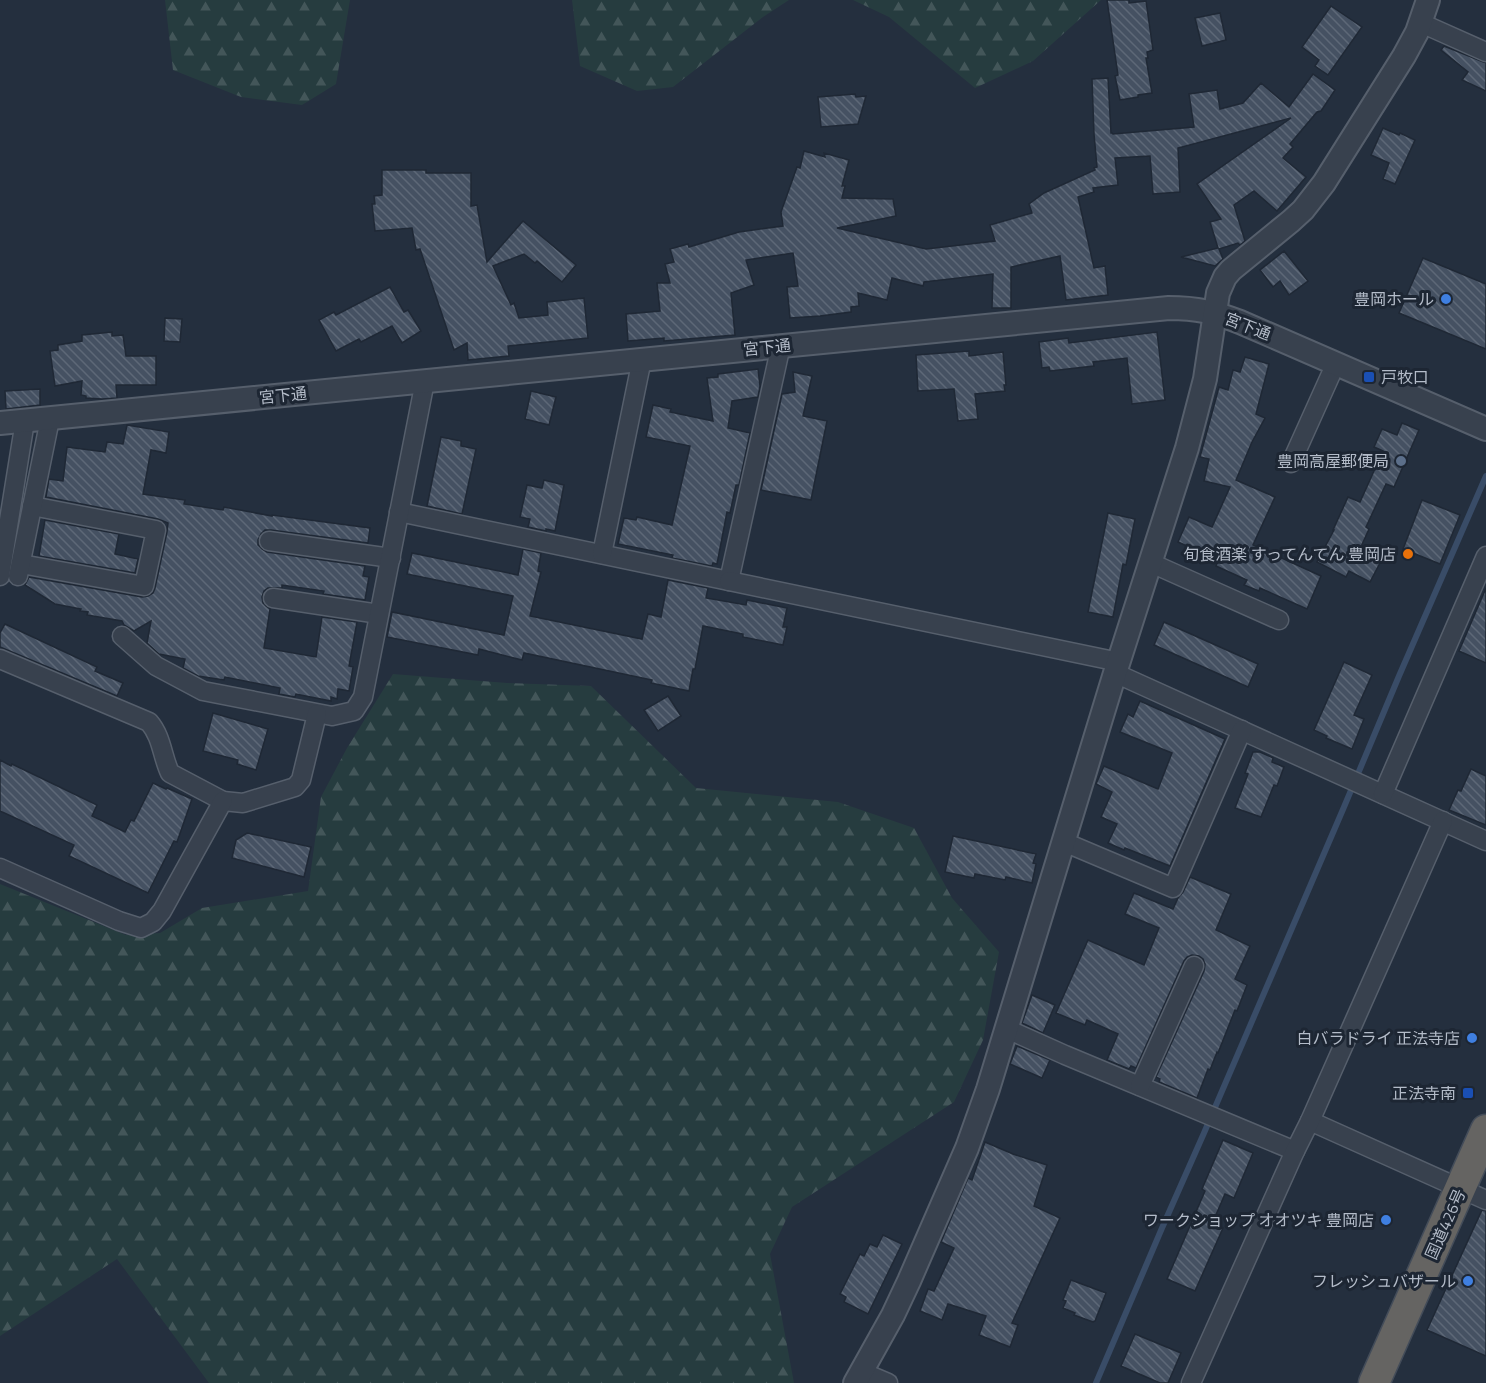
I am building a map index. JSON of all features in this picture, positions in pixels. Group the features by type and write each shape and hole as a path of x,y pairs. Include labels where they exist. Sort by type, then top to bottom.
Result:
{"highway":[{"name":"国道426号","path":"1374,1383 1473,1194 1486,1130"}],"street":[{"path":"888,1383 859,1377 909,1281 967,1148 985,1099 1197,410 1205,379 1221,285 1231,270 1291,222 1324,183 1404,56 1428,0"},
{"path":"1420,23 1486,52"},
{"name":"宮下通","path":"0,423 1147,309 1190,308 1216,313 1256,328 1486,429"},
{"path":"729,581 781,345"},
{"path":"602,554 642,360"},
{"path":"1291,463 1336,363"},
{"path":"122,636 156,666 203,691 332,716 354,711 363,697 425,381"},
{"path":"32,506 156,530 144,586 20,570 32,506 50,419"},
{"path":"0,576 26,421"},
{"path":"399,512 729,581 1117,668 1242,730 1486,841"},
{"path":"269,541 391,558"},
{"path":"1375,791 1480,585 1486,556"},
{"path":"1151,563 1279,620"},
{"path":"273,598 379,614"},
{"path":"0,659 149,722 162,745 170,772 223,801 243,803 295,787 301,780 317,714"},
{"path":"1064,842 1173,888 1242,730"},
{"path":"0,868 119,921 141,928 153,922 162,912 223,801"},
{"path":"1191,1383 1295,1151 1311,1121 1443,821"},
{"path":"1140,1086 1194,966"},
{"path":"1007,1029 1295,1151"},
{"path":"1311,1121 1473,1194"}],"green space":[{"path":"165,0 350,0 336,84 302,105 241,97 173,70"},
{"path":"572,0 789,0 763,17 673,87 637,91 580,66"},
{"path":"853,0 1101,0 1033,61 975,88 889,17"},
{"path":"393,674 507,683 591,686 696,788 838,802 914,828 952,898 999,952 983,1040 954,1102 792,1207 770,1254 794,1383 209,1383 117,1259 0,1336 0,884 126,935 160,933 202,908 308,891 321,797 347,748"}],"building":[{"path":"1107,0 1129,0 1129,3 1146,1 1153,50 1147,52 1148,58 1146,58 1152,93 1120,100 1115,76 1118,75"},
{"path":"1331,6 1362,27 1328,75 1315,66 1319,60 1302,47"},
{"path":"1220,13 1226,40 1202,46 1195,18"},
{"path":"1444,46 1486,63 1486,91 1462,80 1468,72 1441,50"},
{"path":"1313,74 1335,90 1321,111 1317,112 1290,144 1293,147 1283,158 1306,177 1277,211 1254,191 1234,205 1245,241 1240,245 1238,243 1219,249 1223,259 1215,266 1181,257 1218,248 1210,222 1221,219 1197,184 1291,118 1178,148 1180,192 1153,194 1150,156 1115,158 1118,185 1093,188 1094,192 1078,197 1094,268 1105,266 1108,295 1066,300 1060,256 1011,267 1011,308 992,308 993,274 924,282 923,286 892,278 887,300 858,293 859,306 851,307 851,312 790,318 787,287 798,286 793,253 746,260 754,285 731,293 735,335 664,341 664,338 628,341 626,314 660,311 657,283 670,283 665,264 674,262 670,249 688,244 689,247 739,232 783,226 781,212 797,167 800,168 804,151 825,157 824,153 849,160 842,186 845,186 842,198 893,199 896,216 837,228 926,249 995,241 990,225 1032,213 1029,204 1044,193 1095,170 1094,168 1097,167 1092,79 1108,78 1111,133 1113,134 1194,127 1189,94 1217,90 1220,109 1243,103 1261,83 1289,107"},
{"path":"855,94 856,97 866,96 858,124 821,127 818,97"},
{"path":"1383,128 1415,140 1395,184 1383,179 1389,163 1371,155"},
{"path":"382,170 471,173 471,206 477,205 487,262 523,221 576,265 562,282 537,261 535,263 524,254 493,266 511,305 514,303 519,318 548,315 547,302 584,298 588,338 508,346 509,356 468,360 467,343 454,350 420,249 416,250 412,228 375,231 372,204 375,204 374,196 382,195"},
{"path":"1284,251 1308,281 1289,295 1280,281 1273,287 1260,270"},
{"name":"豊岡ホール","path":"1423,258 1486,284 1486,349 1399,313"},
{"path":"390,287 404,312 408,310 421,331 402,343 392,326 361,342 359,339 336,351 319,320 334,312 336,315"},
{"path":"165,318 182,319 180,342 164,341"},
{"path":"112,332 112,336 123,335 126,356 156,356 156,385 116,385 117,398 102,399 86,398 81,395 82,381 55,386 50,351 58,350 58,345 82,341 82,335"},
{"path":"1157,332 1165,400 1132,404 1127,358 1093,362 1094,366 1050,371 1049,367 1042,368 1039,342 1068,338 1069,343"},
{"path":"969,351 969,356 1003,352 1006,385 1004,385 1005,391 975,394 978,419 958,421 954,389 918,391 916,355"},
{"path":"1245,357 1269,364 1256,414 1265,418 1236,480 1275,497 1253,545 1321,576 1307,609 1260,588 1259,591 1244,585 1247,580 1216,566 1218,560 1178,542 1189,517 1212,527 1230,487 1204,481 1209,459 1200,457 1219,387 1228,390 1233,370 1240,372"},
{"path":"758,369 760,386 758,397 732,401 728,428 750,433 739,485 736,485 730,513 727,512 717,564 713,563 712,566 672,558 673,555 618,544 624,518 636,520 637,517 672,525 690,446 646,437 653,405 671,409 670,412 713,421 707,378 718,377 718,374"},
{"path":"793,372 812,376 803,416 827,421 811,500 761,490 782,394 795,392"},
{"path":"40,389 40,405 6,409 5,391"},
{"path":"531,391 556,397 549,425 525,419"},
{"path":"1402,423 1419,430 1394,487 1386,484 1366,527 1369,529 1360,549 1381,561 1370,582 1349,571 1346,577 1317,562 1348,497 1360,502 1383,451 1374,447 1382,429 1397,435"},
{"path":"127,425 169,432 166,453 151,450 143,494 185,500 184,504 223,510 224,507 272,516 370,528 368,543 271,530 265,530 258,540 258,545 267,552 365,566 363,576 369,577 365,600 282,585 282,588 268,588 262,597 263,603 270,609 264,648 316,657 322,617 357,622 349,666 353,667 349,691 338,689 337,699 331,697 331,701 296,694 295,697 279,694 280,688 225,677 224,680 198,676 183,668 185,659 159,654 147,643 151,621 134,631 122,621 87,615 88,612 80,611 81,609 55,604 25,585 29,577 142,597 153,593 168,523 158,519 46,497 49,479 63,481 67,447 105,452 107,442 123,444"},
{"path":"441,437 461,441 461,446 476,449 462,514 427,506"},
{"path":"544,480 564,485 555,531 528,527 530,519 520,517 527,485 542,488"},
{"path":"1422,500 1460,515 1440,564 1403,549"},
{"path":"1108,513 1135,519 1126,565 1123,564 1113,617 1088,612"},
{"path":"45,520 119,534 115,554 138,559 135,573 39,556"},
{"path":"523,549 541,553 538,571 541,572 530,616 642,639 648,614 661,617 668,580 708,588 706,598 746,605 747,600 787,608 783,627 787,627 783,645 703,626 689,691 651,683 652,680 524,653 522,660 479,649 478,655 387,637 392,612 504,635 513,596 407,574 412,553 518,575"},
{"path":"1486,588 1486,663 1459,651"},
{"path":"1164,622 1258,664 1248,687 1154,645"},
{"path":"5,624 97,667 95,671 123,683 117,696 0,647 0,633"},
{"path":"1344,662 1372,675 1354,715 1364,719 1352,749 1314,730"},
{"path":"668,696 681,716 658,731 644,710"},
{"path":"1140,701 1225,739 1170,866 1108,843 1117,824 1101,817 1112,792 1096,784 1104,766 1158,789 1172,753 1120,732 1128,714 1133,717"},
{"path":"213,713 268,729 256,770 237,764 238,760 203,751"},
{"path":"1253,752 1260,752 1273,758 1272,762 1284,767 1261,817 1235,808 1248,774 1245,773"},
{"path":"0,760 97,805 92,816 125,832 131,820 134,821 153,783 192,799 177,842 174,841 148,893 69,856 74,845 0,811"},
{"path":"1471,769 1486,776 1486,825 1449,810"},
{"path":"247,833 311,847 304,877 232,858 236,840"},
{"path":"953,836 1036,854 1032,883 1006,877 1005,880 975,874 974,878 945,872"},
{"path":"1190,877 1231,894 1216,930 1250,946 1235,979 1247,985 1197,1098 1159,1082 1160,1079 1156,1077 1204,971 1205,964 1199,956 1192,955 1184,961 1136,1068 1131,1066 1129,1069 1107,1060 1118,1034 1087,1020 1085,1025 1056,1013 1088,940 1144,965 1159,928 1125,914 1134,893 1173,909"},
{"path":"1032,995 1055,1005 1043,1033 1022,1023"},
{"path":"1017,1046 1050,1060 1042,1078 1010,1064"},
{"path":"1223,1140 1253,1153 1234,1198 1225,1194 1212,1224 1223,1228 1195,1291 1167,1279 1205,1191 1202,1189"},
{"path":"985,1142 1047,1165 1034,1206 1060,1218 1012,1323 1018,1325 1010,1347 979,1335 986,1316 948,1304 942,1320 920,1311 928,1289 934,1291 954,1248 941,1242 968,1178 972,1180"},
{"name":"フレッシュバザール","path":"1482,1210 1486,1211 1486,1356 1427,1330"},
{"path":"883,1235 902,1244 868,1314 844,1302 846,1297 840,1294 860,1254 864,1256 870,1244 877,1247"},
{"path":"1071,1280 1106,1293 1095,1321 1074,1315 1075,1313 1063,1308 1066,1301 1063,1300"},
{"path":"1135,1334 1181,1353 1168,1383 1160,1383 1121,1366"}],"waterway":[{"path":"1096,1383 1486,476"}],"place":[{"name":"豊岡ホール","path":"1446,299"},
{"name":"戸牧口","path":"1369,377"},
{"name":"豊岡高屋郵便局","path":"1401,461"},
{"name":"旬食酒楽 すってんてん 豊岡店","path":"1408,554"},
{"name":"白バラドライ 正法寺店","path":"1472,1038"},
{"name":"正法寺南","path":"1468,1093"},
{"name":"ワークショップ オオツキ 豊岡店","path":"1386,1220"},
{"name":"フレッシュバザール","path":"1468,1281"}]}
